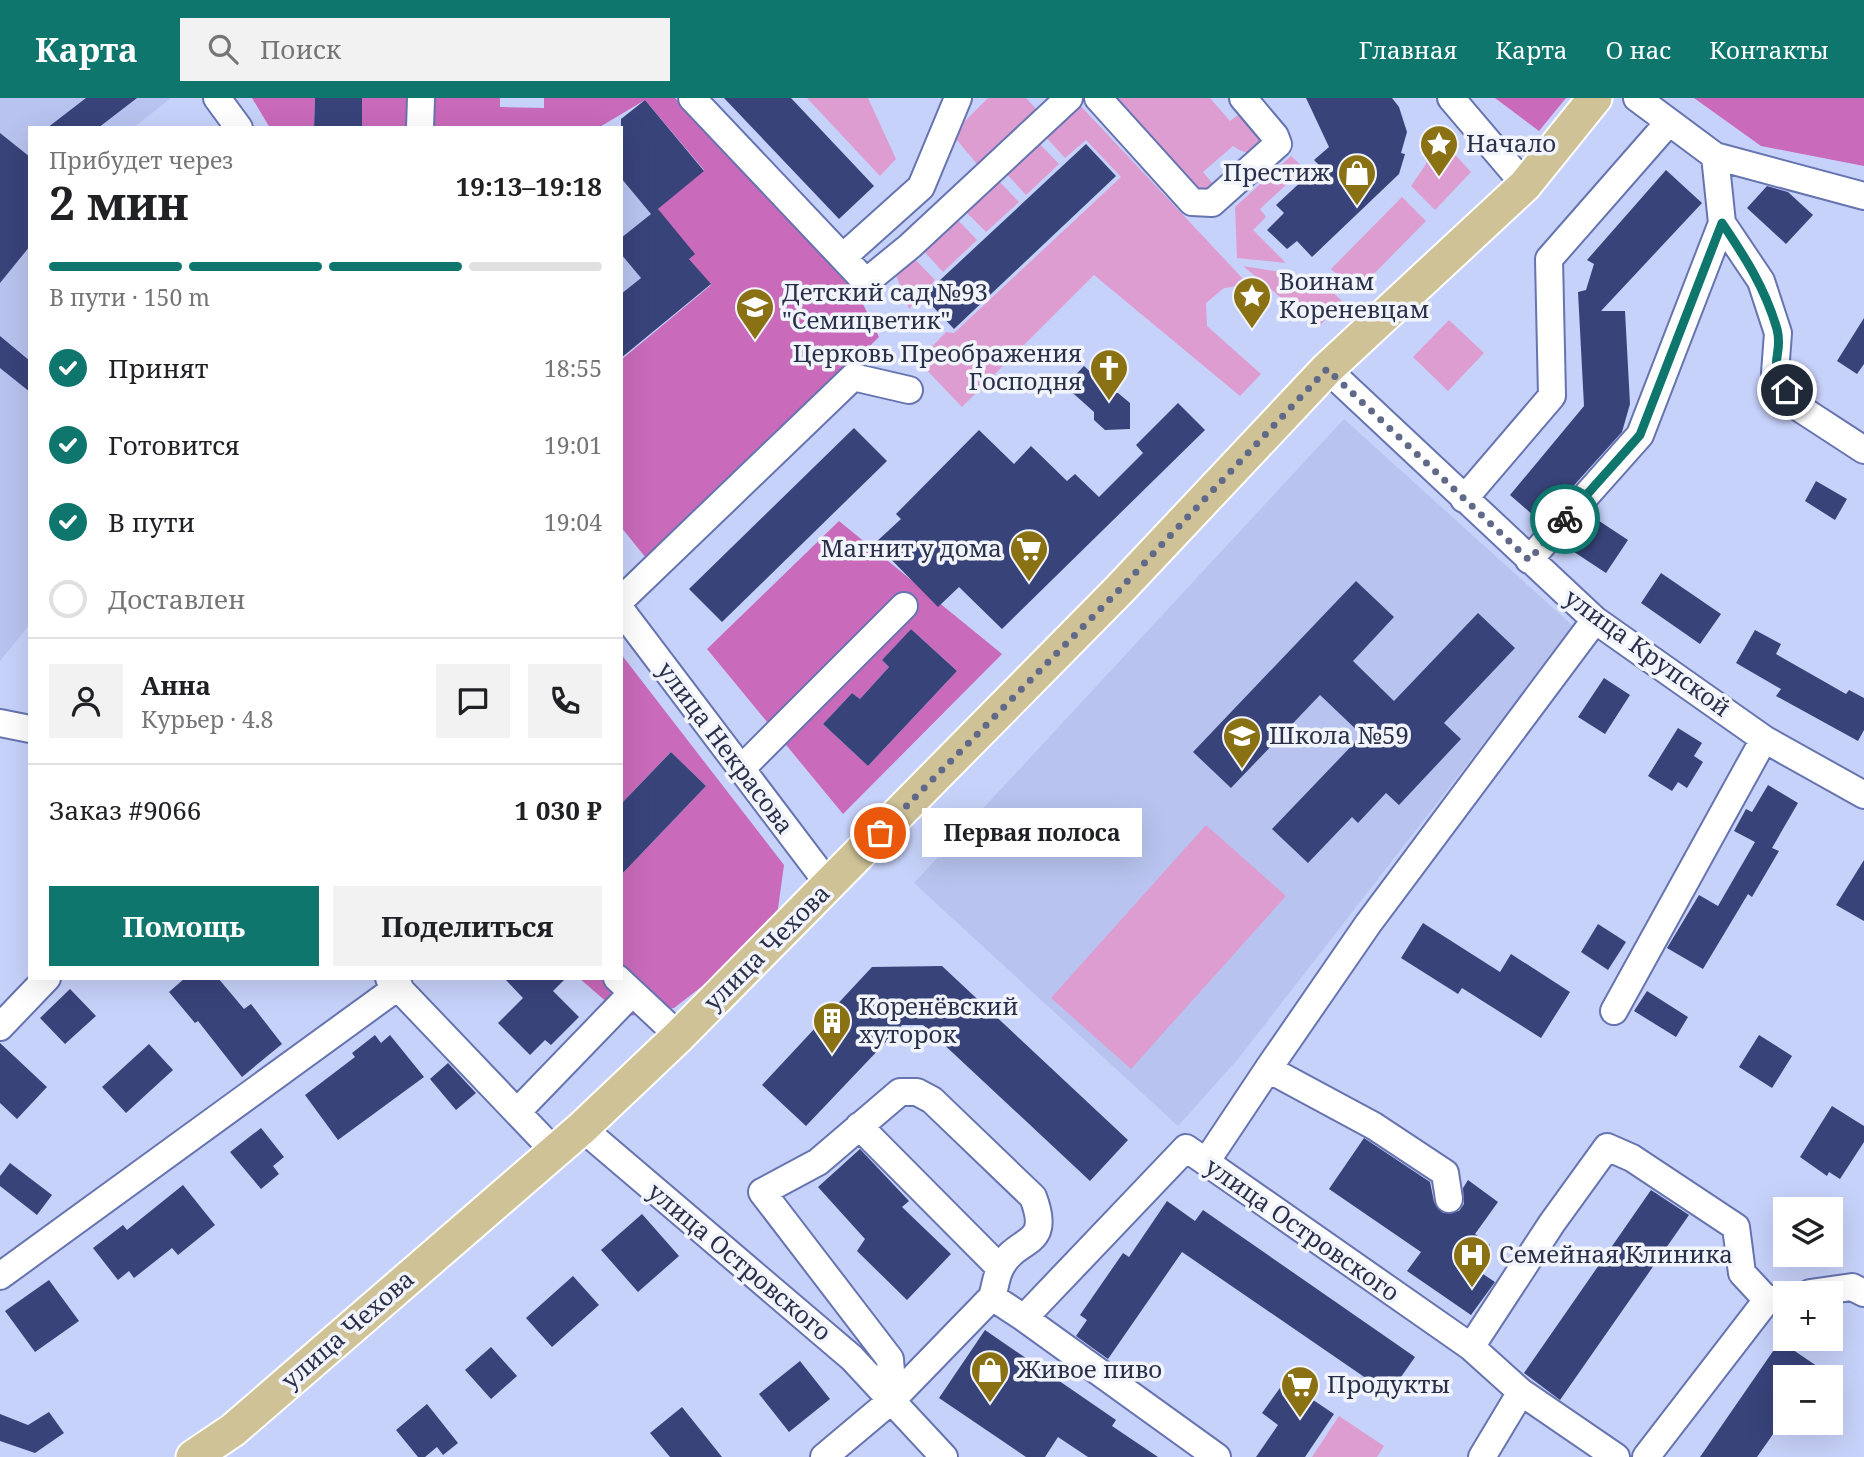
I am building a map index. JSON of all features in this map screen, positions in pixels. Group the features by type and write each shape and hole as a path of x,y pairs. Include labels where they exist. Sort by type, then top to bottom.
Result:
{"main road":[{"name":"улица Чехова","path":"193,1457 233,1430 555,1152 679,1036 830,886 1120,589 1327,369 1525,185 1595,98"}],"street":[{"path":"217,98 238,126"},
{"path":"420,126 421,98"},
{"path":"692,98 866,282 910,246 1069,98"},
{"path":"843,257 921,187 958,98"},
{"path":"1098,98 1192,202 1212,203 1278,144 1275,135 1243,98"},
{"path":"1451,98 1525,185"},
{"path":"1637,98 1715,156 1864,196"},
{"path":"1464,499 1552,396 1549,259 1668,122"},
{"path":"1529,560 1640,435 1722,223 1715,156"},
{"path":"1722,223 1760,281 1778,332 1775,373 1798,407 1864,450"},
{"name":"улица Крупской","path":"1327,369 1595,620 1765,739 1864,795"},
{"path":"623,598 853,377 909,390"},
{"path":"741,769 904,606"},
{"name":"улица Некрасова","path":"623,613 830,886"},
{"path":"1206,1163 1368,925 1595,620"},
{"path":"0,723 28,729"},
{"path":"1614,1011 1765,739"},
{"path":"0,1027 45,980"},
{"path":"0,1276 394,982 555,1152"},
{"path":"519,1111 625,986 679,1036"},
{"path":"1268,1069 1374,1126 1445,1173 1449,1199"},
{"path":"824,1457 893,1399 992,1297 1000,1268 1039,1231 1041,1217 1034,1197 932,1100 917,1092 900,1092 818,1162 762,1192 890,1359 893,1399"},
{"path":"859,1126 1000,1268"},
{"name":"улица Островского","path":"582,1128 852,1358 893,1399 944,1457"},
{"path":"1471,1348 1552,1223 1607,1147 1632,1158 1736,1227 1742,1273 1773,1296"},
{"name":"улица Островского","path":"1024,1318 1186,1148 1471,1348 1521,1392 1616,1457"},
{"path":"1843,1288 1852,1287 1864,1293"},
{"path":"992,1297 1217,1457"},
{"path":"1646,1457 1773,1302"},
{"path":"1482,1457 1521,1392"}],"shaded area":[{"path":"0,98 171,98 136,126 28,126 28,626 0,661"},
{"path":"252,98 315,98 314,126 269,126"},
{"name":"Детский сад №93 \"Семицветик\"","path":"362,98 500,98 500,107 544,108 544,98 675,98 859,296 879,337 650,563 623,529 623,358 711,285 689,259 658,209 704,170 645,100 601,126 362,126"},
{"path":"807,98 868,98 896,159 880,176"},
{"path":"988,98 1026,98 1041,114 981,169 952,134"},
{"path":"1113,98 1210,98 1230,121 1243,111 1268,141 1251,152 1243,152 1233,146 1203,172 1213,184 1208,188 1197,189"},
{"path":"1495,98 1566,98 1539,131"},
{"path":"1694,98 1864,98 1864,166 1761,146"},
{"path":"1077,102 1245,281 1240,286 1224,288 1206,303 1207,326 1261,374 1240,396 1094,275 962,407 918,361 946,332 954,333 1121,177 1086,140 1065,158 1043,134"},
{"path":"1434,132 1471,172 1435,210 1411,186 1426,164"},
{"path":"1036,140 1059,164 1026,195 1004,171"},
{"path":"1291,156 1304,168 1260,209 1266,217 1253,230 1286,263 1237,258 1235,207"},
{"path":"996,178 1019,202 986,232 963,209"},
{"path":"623,180 651,214 623,236"},
{"path":"1402,197 1426,221 1356,292 1331,269"},
{"path":"955,217 977,240 943,272 921,248"},
{"path":"911,255 935,280 909,309 894,270"},
{"path":"623,256 641,278 623,292"},
{"path":"1243,266 1318,278 1343,302 1317,328"},
{"path":"1449,320 1484,353 1448,391 1413,357"},
{"name":"Школа №59","path":"1344,419 1574,627 1238,1059 1178,1126 914,883"},
{"path":"839,521 1002,654 843,814 707,649","holes":["911,629 957,671 868,766 823,724 852,693 860,699 889,667 882,660"]},
{"path":"623,657 784,865 775,930 674,1008 624,1017 581,980 623,980 623,873 706,786 671,752 623,802"},
{"path":"1206,825 1286,896 1131,1069 1051,998"},
{"path":"1339,1416 1384,1446 1377,1457 1312,1457"}],"building":[{"path":"86,98 137,98 101,126 50,126"},
{"path":"315,98 362,98 362,126 314,126"},
{"path":"724,98 791,98 874,186 839,219"},
{"path":"1306,98 1392,98 1399,107 1407,132 1401,153 1405,154 1399,174 1312,257 1297,241 1287,249 1267,230 1284,213 1276,205 1319,165 1314,160 1329,147"},
{"path":"645,100 704,171 658,209 695,254 689,259 711,284 623,356 623,292 641,278 623,256 623,236 651,214 623,180 621,119"},
{"path":"0,133 28,155 28,248 0,283"},
{"path":"1086,144 1116,176 954,329 923,296"},
{"path":"1666,170 1702,203 1601,311 1625,311 1630,404 1622,432 1541,522 1510,495 1584,406 1578,292 1586,290 1594,264 1587,260"},
{"path":"1767,186 1788,192 1813,215 1786,244 1747,208"},
{"path":"1864,318 1864,364 1857,374 1837,361"},
{"path":"0,336 28,359 28,390 0,368"},
{"name":"Церковь Преображения Господня","path":"1084,366 1113,393 1118,393 1130,403 1130,429 1105,430 1094,420 1094,412 1065,386"},
{"path":"1178,403 1205,430 1002,629 959,587 938,607 875,543 901,519 896,514 979,430 1014,464 1031,446 1067,481 1075,474 1099,497 1143,453 1136,445"},
{"path":"854,428 887,461 722,622 689,589"},
{"path":"1816,481 1847,499 1835,520 1805,501"},
{"path":"1590,515 1628,540 1606,573 1568,548 1565,543"},
{"path":"1661,573 1721,614 1700,644 1641,603"},
{"path":"1356,581 1394,617 1353,661 1394,701 1478,613 1515,648 1444,723 1461,739 1399,805 1386,793 1358,823 1352,817 1308,863 1272,829 1362,735 1320,695 1231,788 1193,752"},
{"path":"911,629 957,671 868,766 823,724 852,693 860,699 889,667 882,660"},
{"path":"1755,630 1781,644 1776,654 1846,694 1849,690 1864,698 1864,730 1858,741 1776,696 1781,689 1736,663"},
{"path":"1604,678 1630,695 1605,734 1578,717"},
{"path":"1678,728 1702,743 1694,756 1703,762 1687,788 1678,782 1672,791 1648,776"},
{"path":"671,752 706,786 623,873 623,802"},
{"path":"1768,785 1798,803 1772,848 1779,851 1752,897 1748,894 1703,969 1667,948 1699,895 1718,906 1755,842 1734,831 1746,809 1752,812"},
{"path":"1864,860 1864,921 1836,905"},
{"path":"1423,923 1500,972 1511,954 1570,992 1541,1038 1462,988 1458,994 1401,958"},
{"path":"1598,924 1626,942 1608,970 1581,952"},
{"name":"Коренёвский хуторок","path":"942,966 1128,1140 1090,1181 923,1025 902,1025 806,1126 762,1085 872,967"},
{"path":"183,980 220,980 244,1009 251,1004 282,1044 242,1077 198,1021 195,1023 169,992"},
{"path":"506,980 564,980 553,991 579,1017 551,1045 545,1040 530,1055 498,1023 523,998"},
{"path":"70,989 96,1016 65,1044 40,1018"},
{"path":"1647,991 1688,1017 1676,1037 1634,1011"},
{"path":"375,1035 381,1043 390,1035 424,1077 338,1140 305,1095 355,1057 352,1053"},
{"path":"1759,1035 1792,1056 1772,1088 1739,1067"},
{"path":"0,1043 47,1087 17,1119 0,1103"},
{"path":"149,1044 173,1070 126,1113 102,1087"},
{"path":"448,1063 476,1093 456,1110 430,1079"},
{"path":"1832,1106 1864,1126 1864,1142 1840,1179 1829,1172 1827,1176 1800,1157"},
{"path":"261,1128 284,1157 273,1166 279,1174 261,1189 230,1152"},
{"path":"1364,1138 1430,1182 1434,1202 1443,1213 1459,1211 1464,1204 1463,1188 1468,1180 1498,1202 1475,1234 1490,1245 1474,1268 1495,1282 1471,1315 1407,1271 1421,1252 1329,1189"},
{"path":"860,1149 909,1201 902,1207 951,1254 907,1300 857,1251 865,1239 818,1187"},
{"path":"10,1163 52,1195 37,1215 0,1186 0,1176"},
{"path":"183,1185 215,1225 178,1255 172,1248 134,1278 129,1271 118,1280 93,1248 123,1225 127,1230"},
{"path":"1651,1190 1689,1215 1560,1400 1524,1373"},
{"path":"1167,1201 1195,1221 1203,1210 1415,1357 1389,1394 1182,1252 1108,1359 1076,1336 1087,1320 1080,1315 1123,1253 1129,1257"},
{"path":"642,1214 679,1256 638,1292 601,1250"},
{"path":"573,1276 599,1305 552,1347 526,1318"},
{"path":"49,1280 79,1321 35,1352 5,1311"},
{"path":"985,1330 1116,1420 1112,1426 1158,1457 1088,1457 1058,1437 1045,1457 1026,1457 939,1398"},
{"path":"491,1347 517,1376 491,1399 465,1370"},
{"path":"1773,1351 1795,1351 1815,1365 1773,1365 1773,1434 1757,1457 1700,1457"},
{"path":"800,1361 830,1399 789,1432 759,1394"},
{"name":"Продукты","path":"1285,1381 1334,1414 1305,1457 1256,1457 1278,1425 1262,1413"},
{"path":"427,1404 458,1443 443,1455 437,1447 425,1457 418,1457 396,1430"},
{"path":"682,1407 722,1457 670,1457 650,1433"},
{"path":"49,1412 64,1433 35,1453 0,1441 0,1414 28,1425"}],"way so far":[{"path":"880,833 1120,589 1327,369 1529,560 1565,519"}],"place":[{"name":"Начало","path":"1439,178"},
{"name":"Престиж","path":"1357,207"},
{"name":"Воинам Кореневцам","path":"1252,330"},
{"name":"Детский сад №93 \"Семицветик\"","path":"755,341"},
{"name":"Церковь Преображения Господня","path":"1109,402"},
{"name":"Магнит у дома","path":"1029,583"},
{"name":"Школа №59","path":"1242,770"},
{"name":"Первая полоса","path":"880,833"},
{"name":"Коренёвский хуторок","path":"832,1055"},
{"name":"Семейная Клиника","path":"1472,1289"},
{"name":"Живое пиво","path":"990,1404"},
{"name":"Продукты","path":"1300,1419"}],"route":[{"path":"1565,519 1640,435 1722,223 1760,281 1778,332 1775,373 1787,390"}]}
